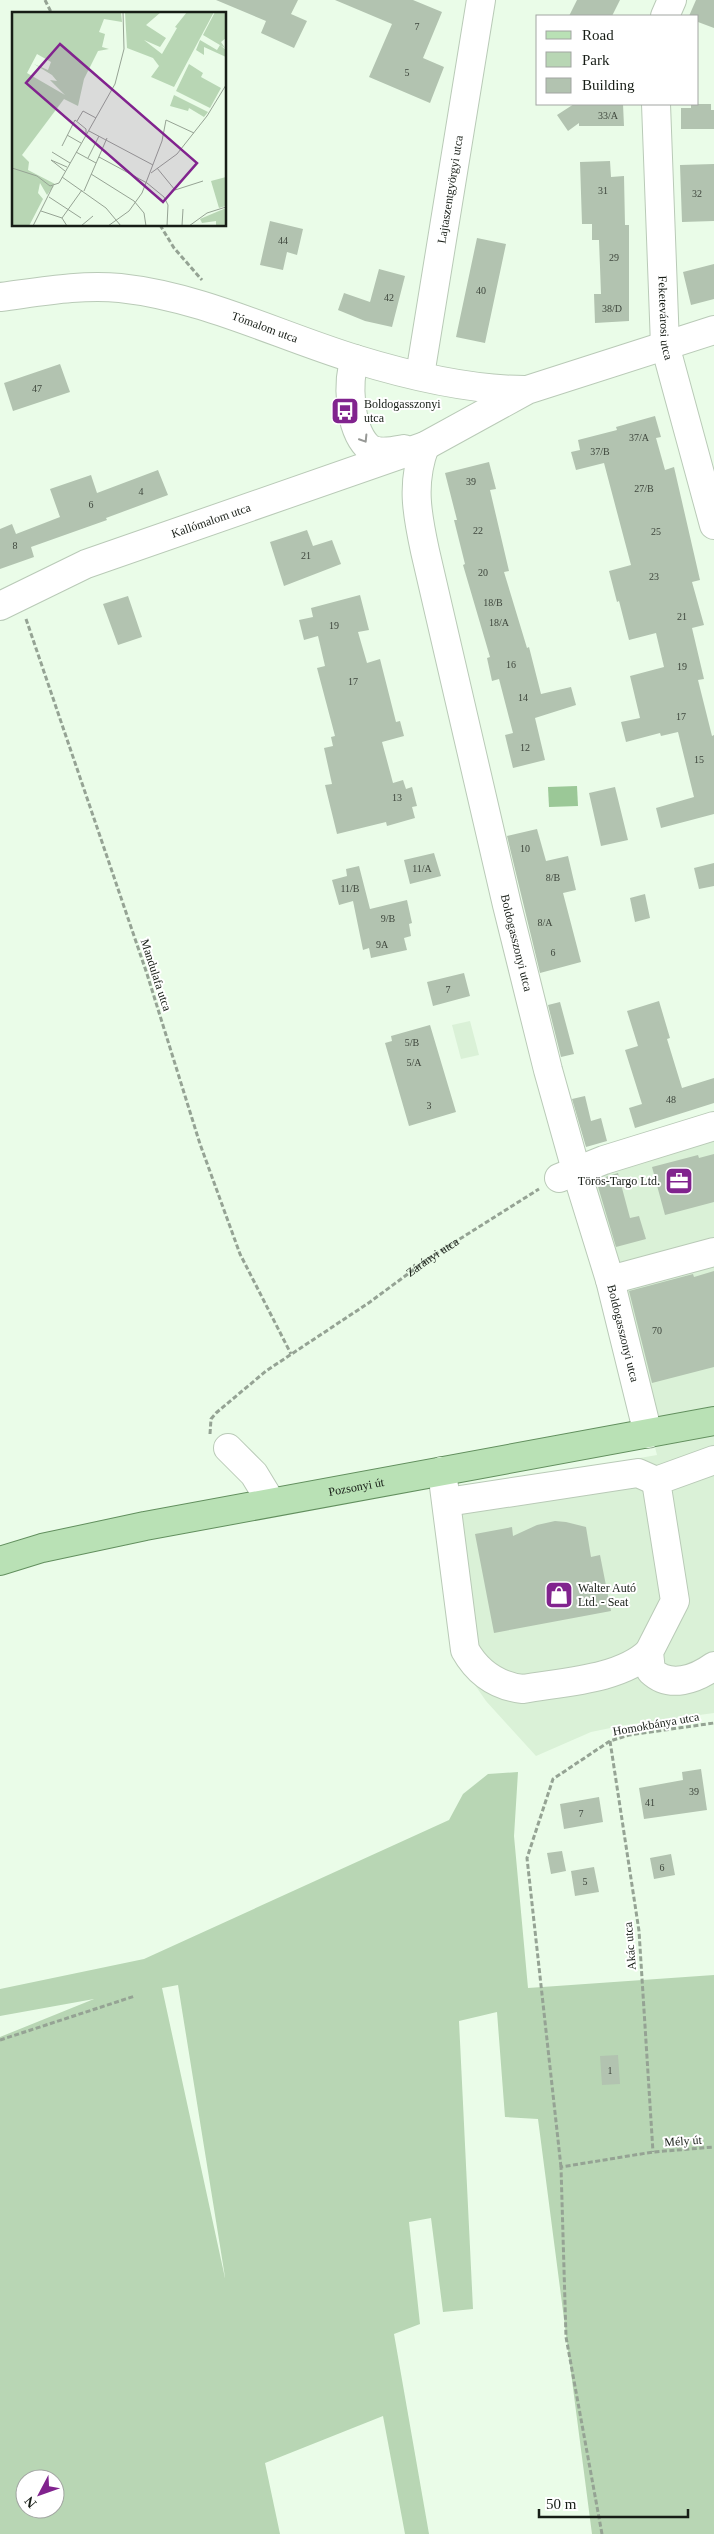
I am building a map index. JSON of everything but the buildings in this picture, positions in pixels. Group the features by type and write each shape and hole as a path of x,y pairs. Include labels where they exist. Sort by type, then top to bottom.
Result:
{"main road":[{"name":"Pozsonyi út","path":"0,1561 42,1548 271,1502 714,1422"}],"street":[{"path":"666,15 672,0"},
{"name":"Lajtaszentgyörgyi utca","path":"420,375 481,2"},
{"name":"Feketevárosi utca","path":"656,105 665,345 714,525"},
{"name":"Tómalom utca","path":"0,297 88,288 119,288 155,294 231,315 355,359 487,389 527,390"},
{"name":"Tómalom utca","path":"425,446 527,390 714,330"},
{"path":"355,359 351,370 351,399 359,431 367,446 377,451 425,446"},
{"name":"Kallómalom utca","path":"9,601 86,564 425,446"},
{"name":"Boldogasszonyi utca","path":"425,446 418,464 415,484 417,517 567,1174 610,1280 648,1434"},
{"path":"567,1174 714,1126"},
{"path":"610,1280 714,1252"},
{"path":"228,1448 254,1474 271,1502"},
{"path":"447,1502 638,1473 656,1481 714,1460"},
{"path":"442,1471 466,1650 477,1667 487,1677 510,1688 523,1689 617,1672 641,1660 649,1652 675,1601 656,1481"},
{"path":"649,1652 651,1671 664,1680 693,1678 714,1666"}],"path":[{"path":"45,0 51,12"},
{"path":"161,226 174,248 206,285"},
{"name":"Mandulafa utca","path":"9,601 147,974 203,1154 240,1254 291,1354"},
{"name":"Zárányi utca","path":"228,1448 215,1441 210,1435 211,1419 237,1394 291,1354 370,1302 428,1259 567,1174"},
{"name":"Homokbánya utca","path":"561,2167 526,1858 553,1779 610,1741 630,1735 714,1723"},
{"name":"Akác utca","path":"610,1741 639,1931 653,2152"},
{"path":"0,2040 135,1996"},
{"name":"Mély út","path":"561,2167 653,2152 714,2147"},
{"path":"561,2167 566,2338 602,2534"}],"shaded area":[{"path":"577,786 578,806 549,807 548,787"},
{"path":"470,1021 479,1055 461,1059 452,1025"},
{"path":"714,1139 714,1713 625,1725 591,1732 536,1756 486,1701 464,1669 433,1494 657,1455 586,1176"}],"green space":[{"path":"518,1772 514,1836 528,1988 714,1975 714,2534 592,2534 538,2119 505,2117 497,2012 459,2021 473,2309 443,2312 431,2218 409,2222 420,2324 394,2334 429,2534 405,2534 383,2416 265,2463 280,2534 0,2534 0,2037 94,1999 0,2016 0,1989 144,1959 449,1820 463,1794 488,1774","holes":["178,1985 225,2278 162,1988"]}],"place":[{"name":"Boldogasszonyi utca","path":"345,411"},
{"name":"Törös-Targo Ltd.","path":"679,1181"},
{"name":"Walter Autó Ltd. - Seat","path":"559,1595"}]}
